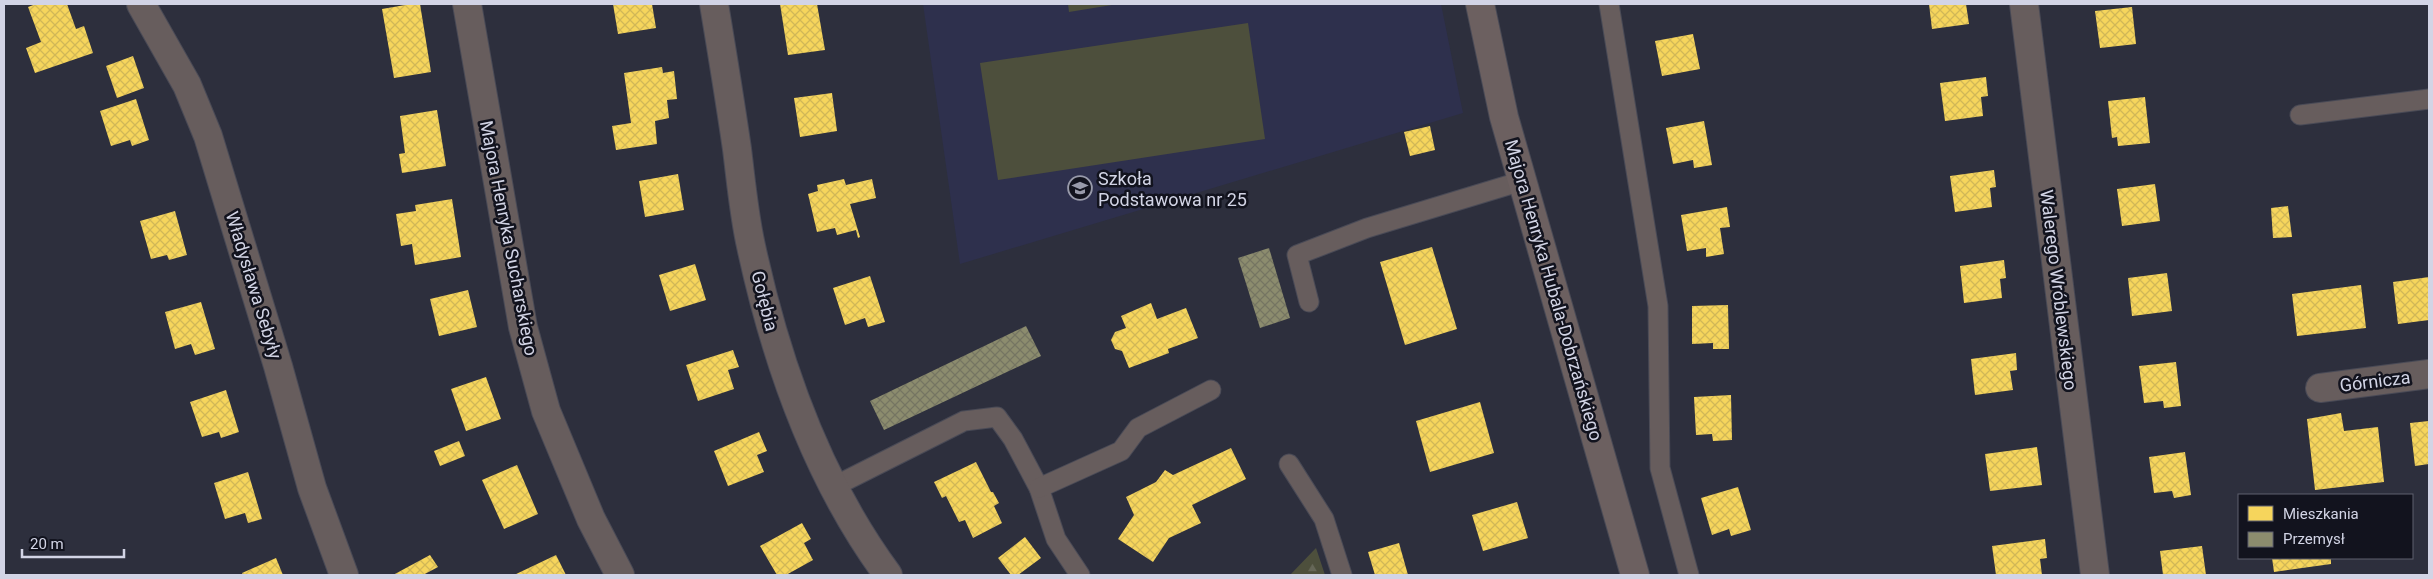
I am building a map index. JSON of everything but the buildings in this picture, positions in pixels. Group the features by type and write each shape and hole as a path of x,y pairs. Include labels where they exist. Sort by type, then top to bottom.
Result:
{"street":[{"name":"Władysława Sebyły","path":"141,4 186,84 208,136 278,366 312,488 344,575"},
{"name":"Majora Henryka Sucharskiego","path":"467,4 523,327 546,411 590,519 620,575"},
{"name":"Gołębia","path":"714,4 750,245 774,338 800,414 833,487 872,553 888,575"},
{"name":"Majora Henryka Hubala-Dobrzańskiego","path":"1480,4 1504,117 1635,575"},
{"name":"Walerego Wróblewskiego","path":"2024,4 2095,575"},
{"name":"Górnicza","path":"2320,388 2429,374"}],"lane":[{"path":"1609,4 1658,306 1660,468 1689,575"},
{"path":"2300,115 2429,99"},
{"path":"1309,302 1298,255 1368,228 1522,181"},
{"path":"1039,488 1121,451 1138,428 1211,390"},
{"path":"833,487 964,421 997,417 1013,439 1039,488 1056,539 1080,575"},
{"path":"1289,464 1324,518 1342,575"}],"shaded area":[{"name":"Szkoła Podstawowa nr 25","path":"923,4 1441,4 1463,113 960,264"}],"green space":[{"path":"1068,4 1118,4 1069,12"},
{"path":"1248,23 1265,139 998,180 980,63"},
{"path":"1316,548 1325,575 1290,575"}],"place":[{"name":"Szkoła Podstawowa nr 25","path":"1080,188"}]}
